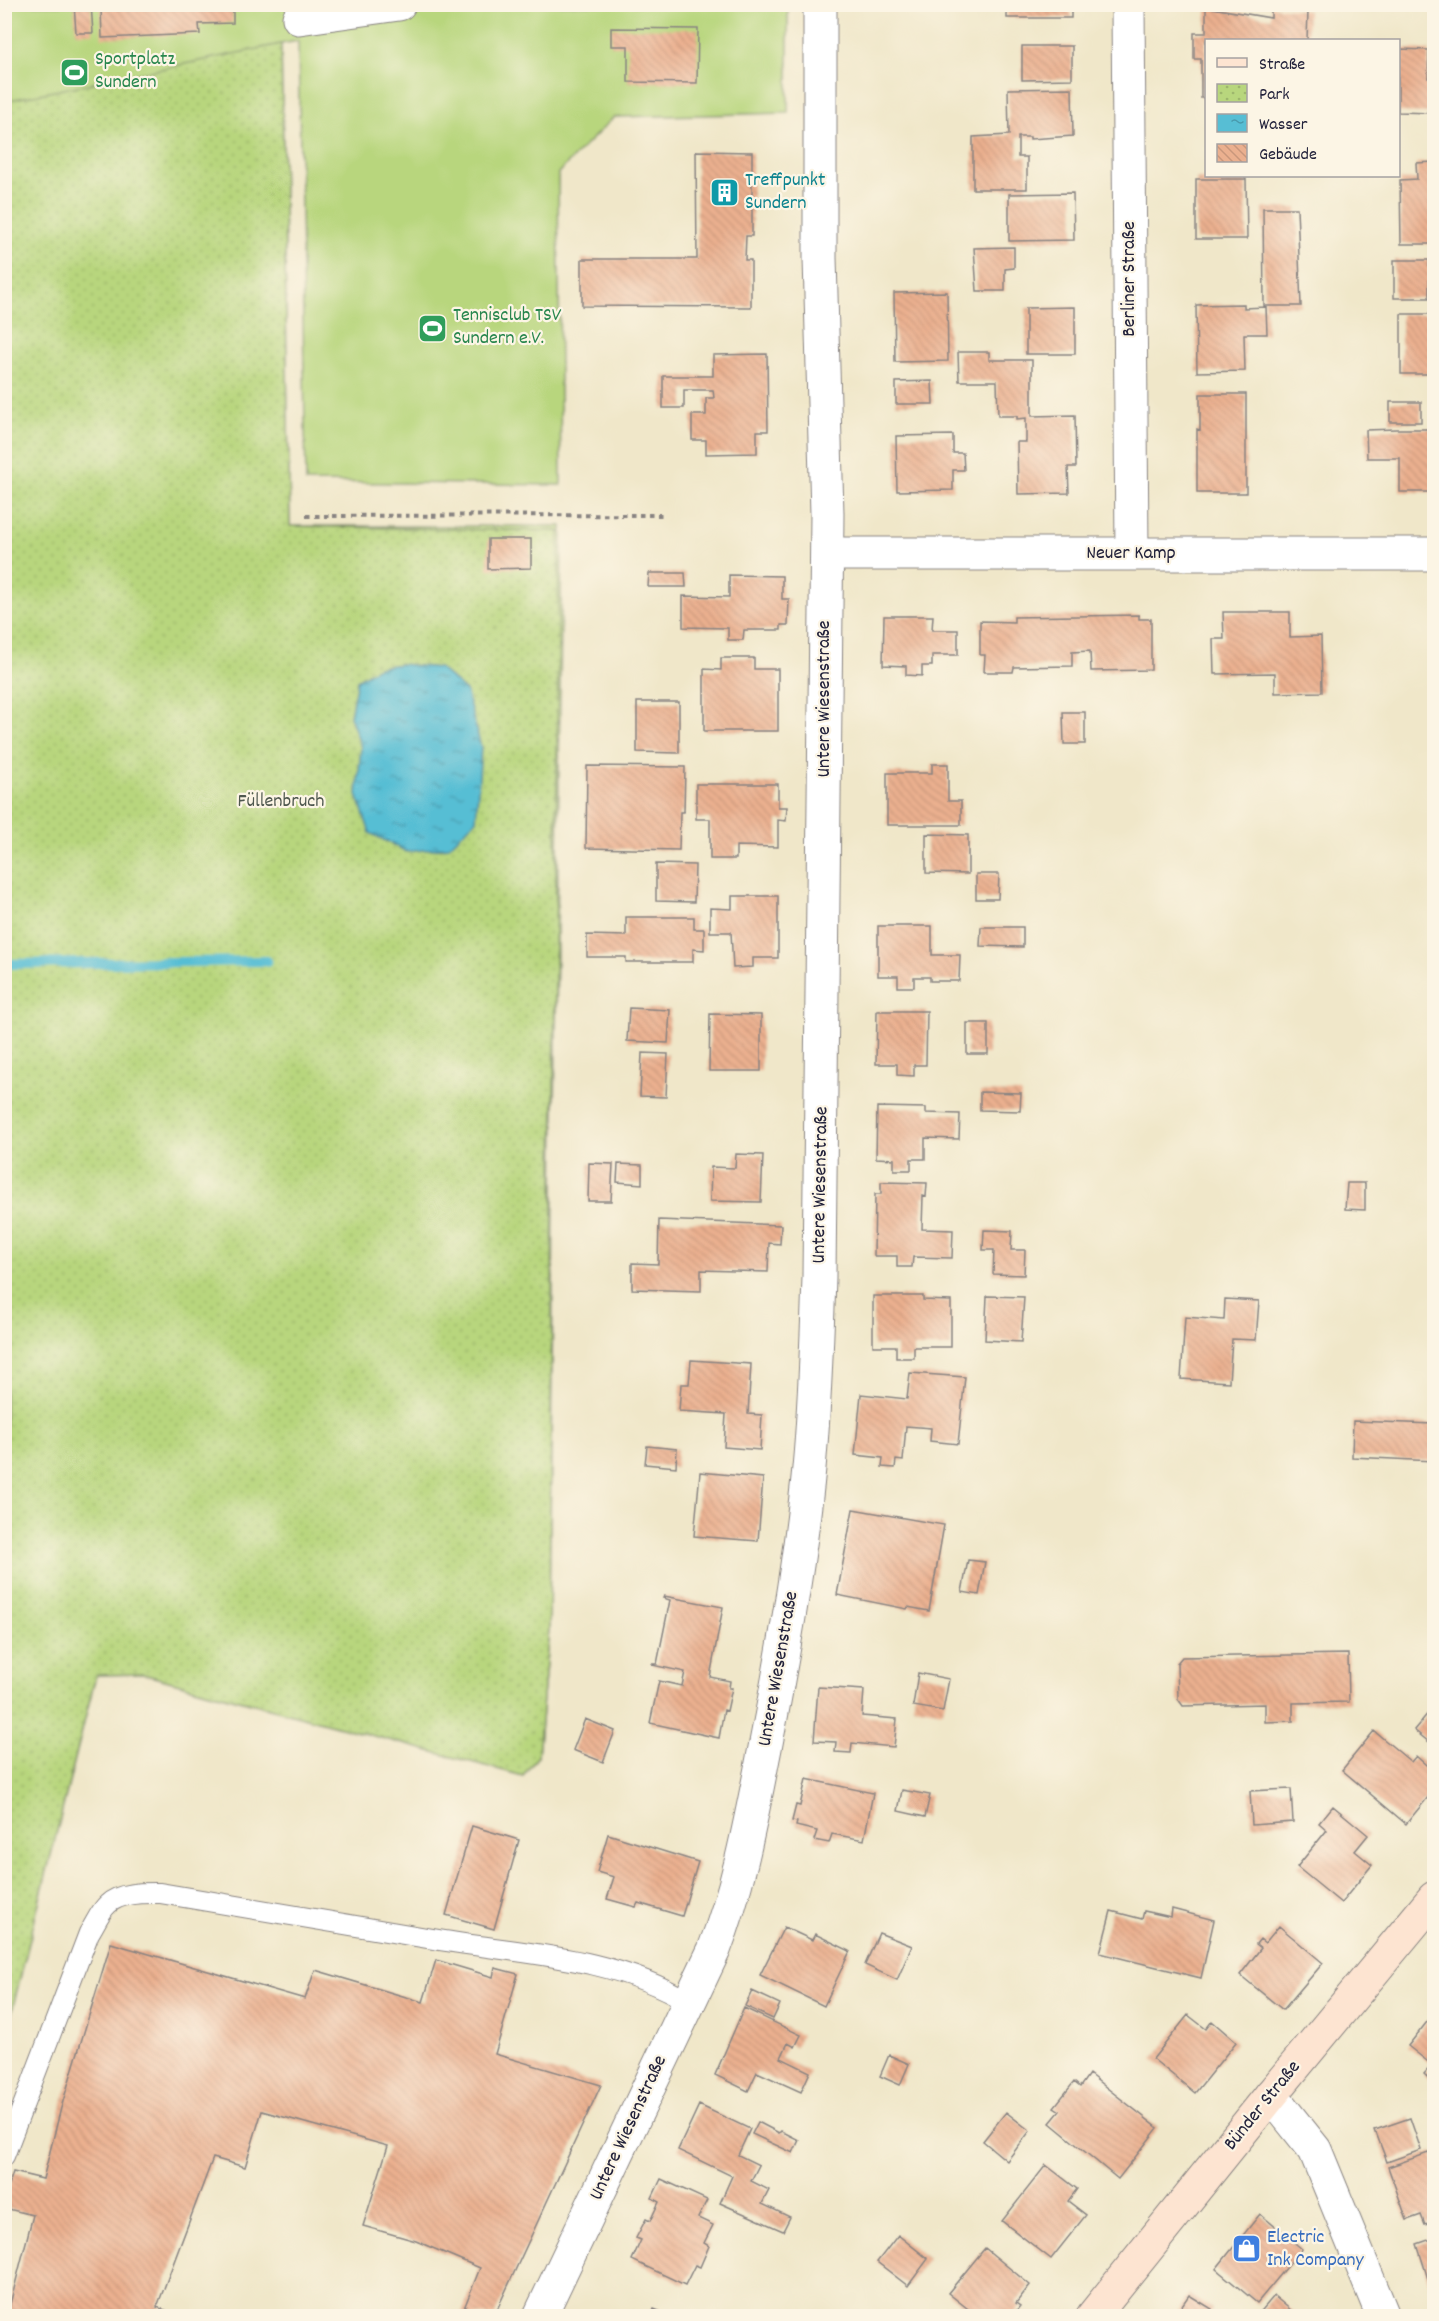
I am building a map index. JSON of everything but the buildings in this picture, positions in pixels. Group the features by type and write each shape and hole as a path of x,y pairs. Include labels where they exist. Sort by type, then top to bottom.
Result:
{"main road":[{"name":"Bünder Straße","path":"1093,2316 1434,1898"}],"street":[{"path":"299,18 399,4"},
{"name":"Untere Wiesenstraße","path":"540,2316 689,2002 729,1910 743,1855 782,1658 797,1567 809,1469 816,1362 822,1148 826,554 820,258 820,4"},
{"name":"Berliner Straße","path":"1128,4 1132,554"},
{"name":"Neuer Kamp","path":"826,554 1434,554"},
{"path":"1271,2096 1315,2150 1383,2316"}],"lane":[{"path":"4,2156 89,1933 109,1902 125,1896 160,1893 442,1940 554,1955 632,1974 665,1988 689,2002"}],"path":[{"path":"306,516 662,515"}],"green space":[{"name":"Füllenbruch","path":"5,5 788,5 788,113 614,117 558,173 561,485 306,482 298,41 281,44 290,526 562,526 549,1628 538,1756 523,1776 143,1674 96,1675 5,2038"},
{"name":"Füllenbruch","path":"281,44 290,526 559,531 549,1628 538,1756 523,1776 143,1674 96,1675 5,2038 5,101"}],"water":[{"path":"401,664 439,668 466,691 481,747 476,820 448,847 407,852 370,833 357,795 361,747 350,716 357,680 378,667"}],"waterway":[{"path":"4,964 267,961"}],"place":[{"name":"Sportplatz Sundern","path":"74,72"},
{"name":"Treffpunkt Sundern","path":"724,193"},
{"name":"Tennisclub TSV Sundern e.V.","path":"432,328"},
{"name":"Electric Ink Company","path":"1246,2249"}]}
